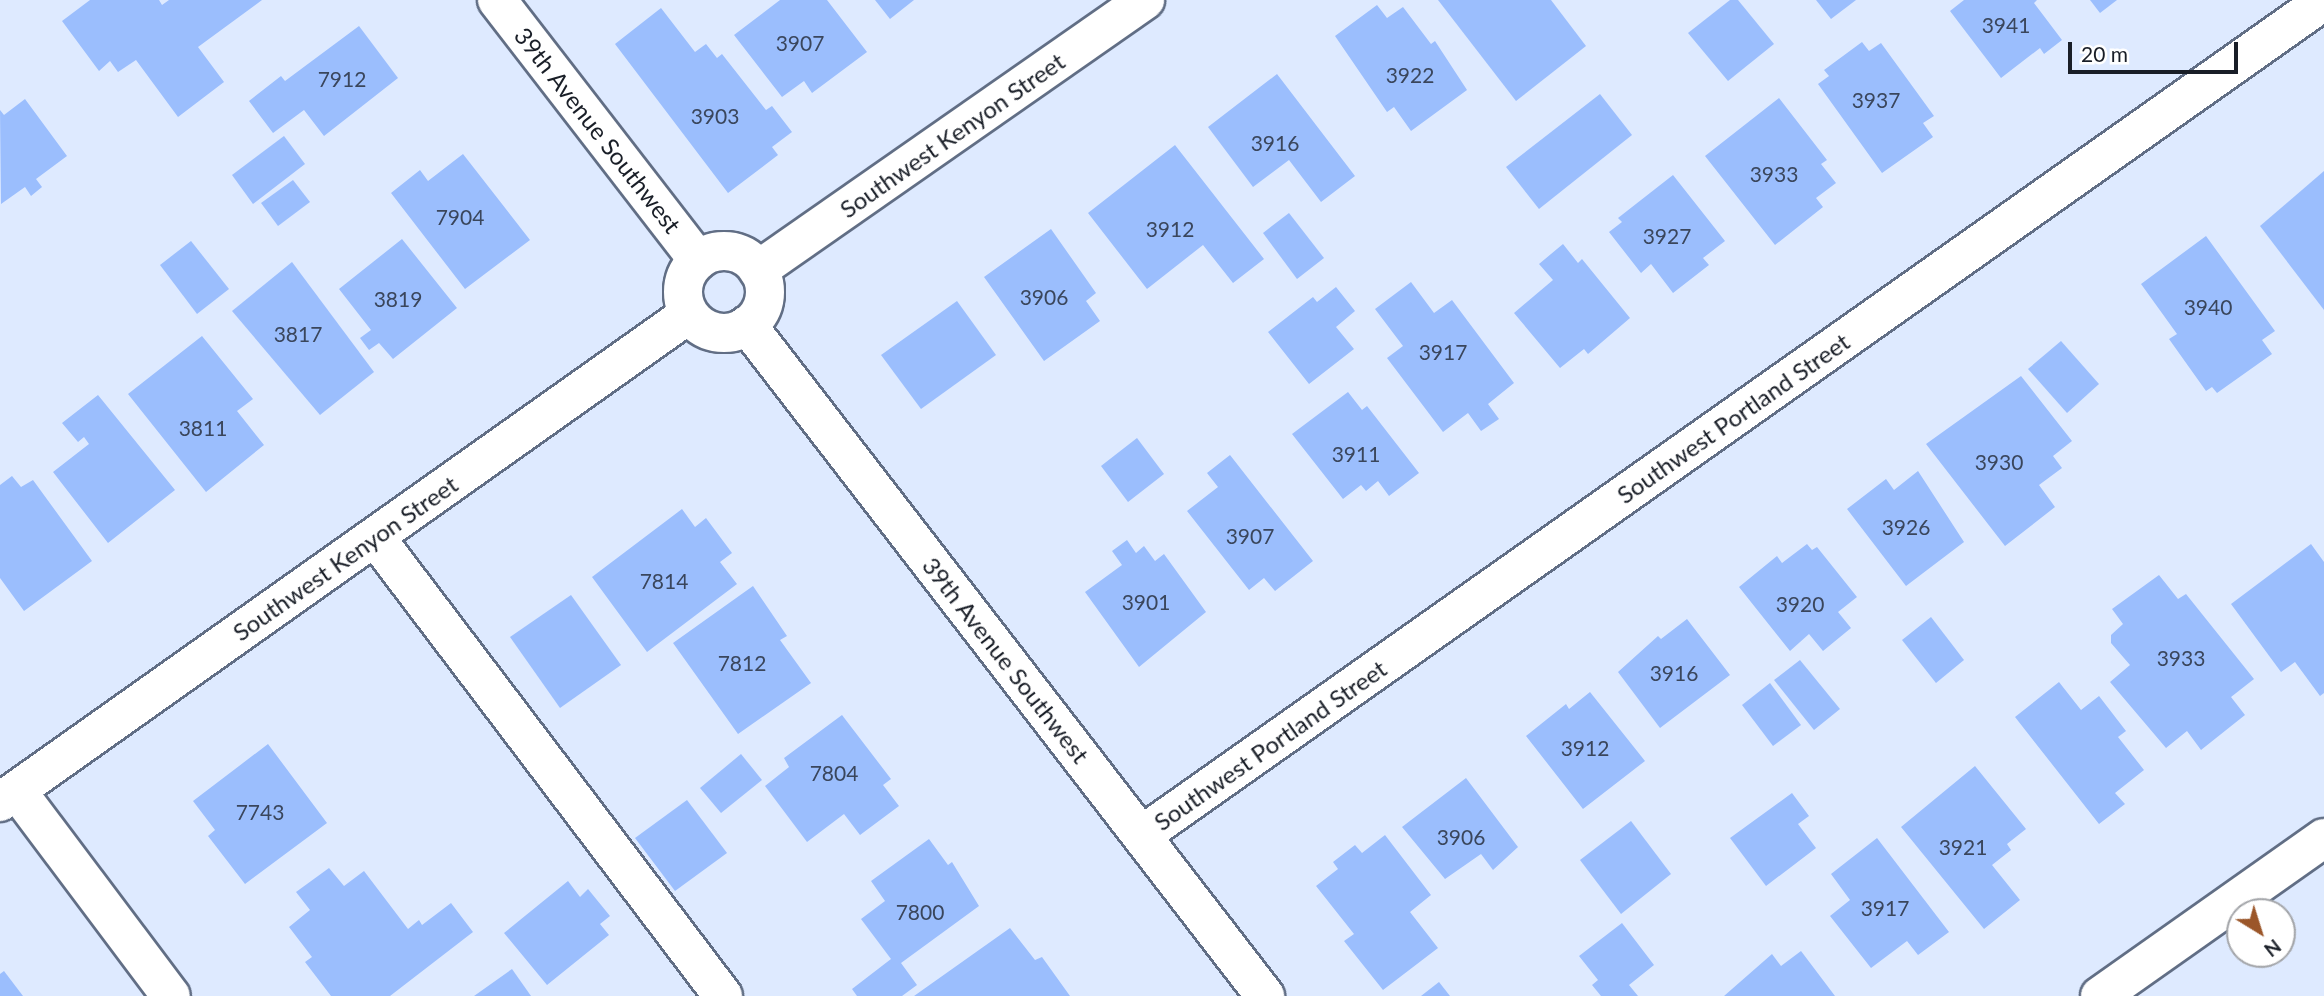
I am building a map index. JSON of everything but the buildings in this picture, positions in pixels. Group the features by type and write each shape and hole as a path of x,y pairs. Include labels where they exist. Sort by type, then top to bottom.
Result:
{"street":[{"name":"39th Avenue Southwest","path":"497,0 698,260"},
{"name":"Southwest Kenyon Street","path":"758,270 1144,0"},
{"name":"Southwest Portland Street","path":"1142,835 2324,1"},
{"path":"730,251 743,256 758,270 764,300 747,325 738,331 711,331 689,314 683,288 698,260 730,251"},
{"name":"Southwest Kenyon Street","path":"8,796 689,314"},
{"name":"39th Avenue Southwest","path":"747,325 1265,996"},
{"path":"375,537 723,996"},
{"path":"8,796 171,996"},
{"path":"2100,996 2324,838"}]}
